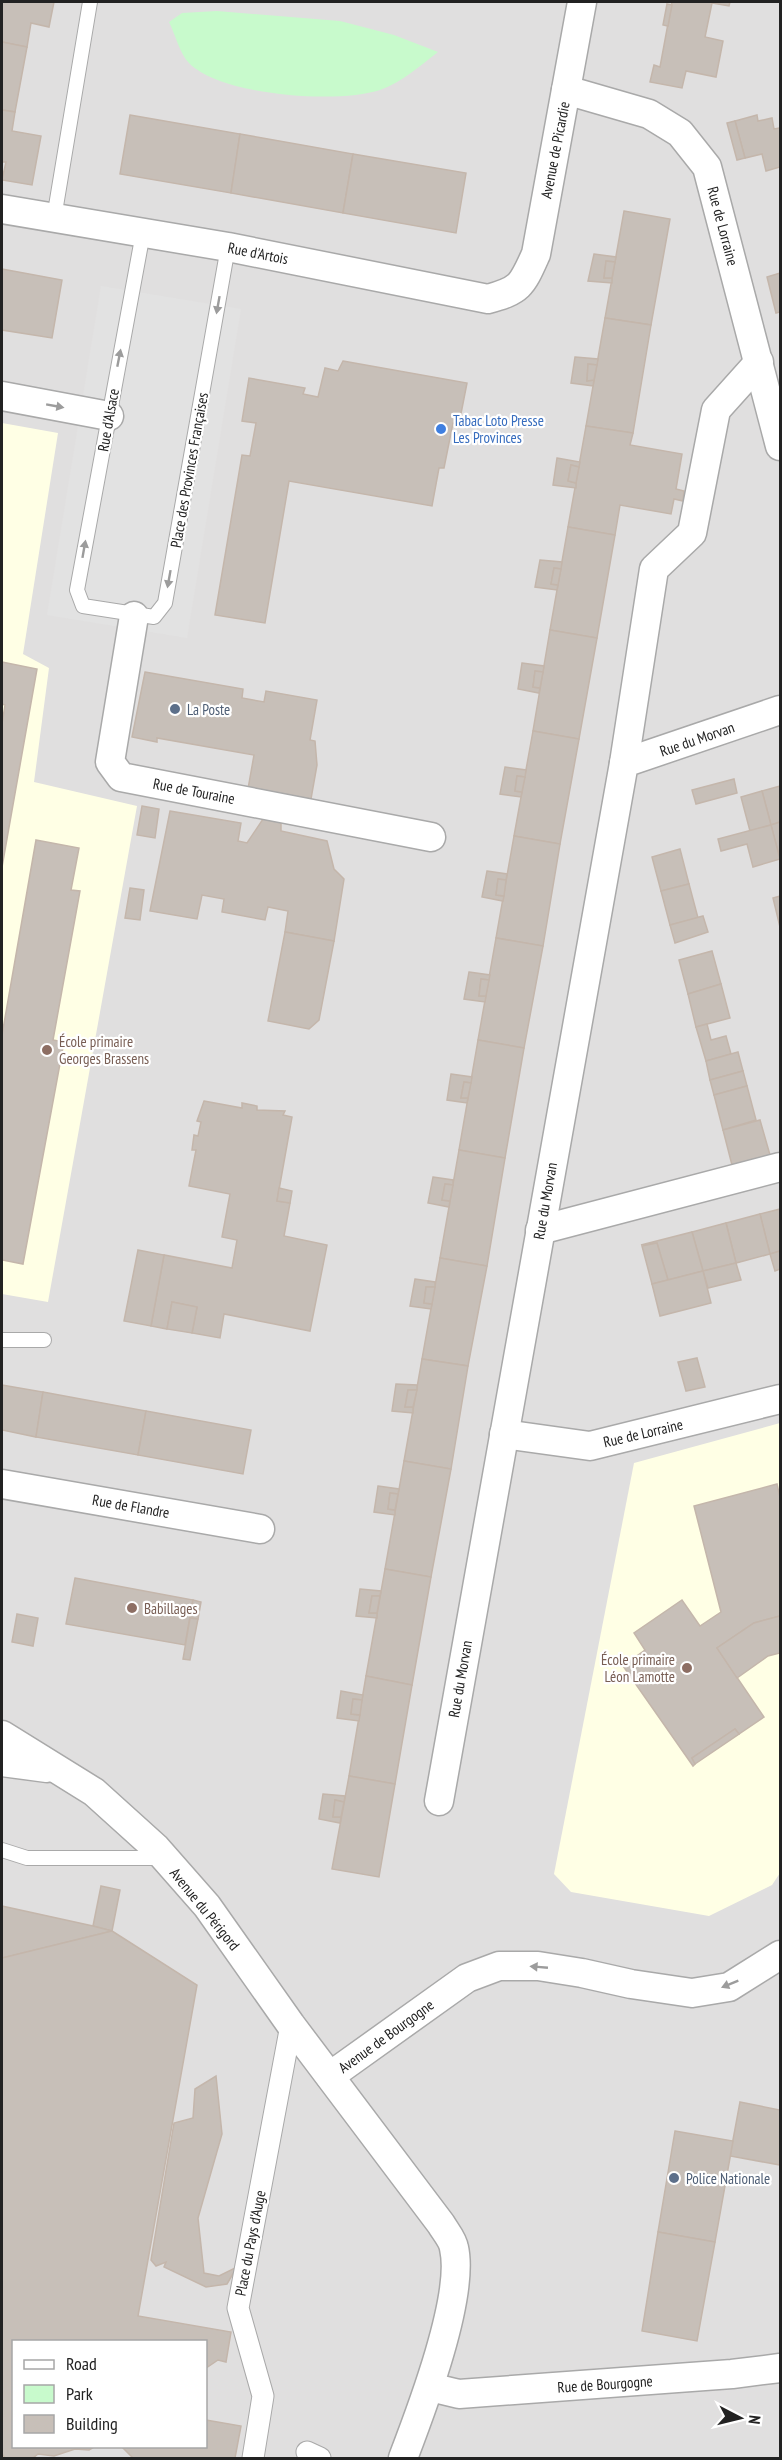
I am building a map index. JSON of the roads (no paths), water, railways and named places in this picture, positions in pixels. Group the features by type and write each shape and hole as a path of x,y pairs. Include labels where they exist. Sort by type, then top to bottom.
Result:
{"street":[{"name":"Avenue de Picardie","path":"513,292 525,277 536,254 582,2"},
{"name":"Rue de Lorraine","path":"566,90 649,114 680,133 707,167 780,446"},
{"name":"Rue d'Artois","path":"2,209 228,247 488,299 513,292"},
{"path":"624,763 654,569 692,533 716,410 759,362"},
{"path":"2,396 109,416"},
{"name":"Rue de Touraine","path":"134,616 110,762 121,777 431,837"},
{"name":"Rue du Morvan","path":"438,1802 624,763 780,710"},
{"path":"540,1230 780,1167"},
{"name":"Rue de Lorraine","path":"504,1434 590,1446 780,1399"},
{"name":"Rue de Flandre","path":"2,1484 260,1529"},
{"name":"Avenue du Périgord","path":"2,1735 52,1769 94,1792 164,1858 207,1906 330,2076"},
{"name":"Avenue du Périgord","path":"2,1762 52,1769"},
{"name":"Avenue de Bourgogne","path":"403,2458 430,2387 451,2302 455,2273 454,2247 441,2224 330,2076 467,1978 499,1966 538,1966 582,1972 631,1984 692,1993 729,1987 780,1955"},
{"name":"Place du Pays d'Auge","path":"253,2458 263,2396 238,2308 291,2025"},
{"name":"Rue de Bourgogne","path":"430,2387 459,2394 732,2374 780,2368"}],"lane":[{"path":"54,218 90,2"},
{"name":"Rue d'Alsace","path":"83,606 77,590 143,233"},
{"name":"Place des Provinces Françaises","path":"83,606 134,616 154,617 165,603 228,247"},
{"path":"2,1340 44,1340"},
{"path":"2,1850 27,1858 164,1858"}],"place":[{"name":"Tabac Loto Presse Les Provinces","path":"441,429"},
{"name":"La Poste","path":"175,709"},
{"name":"École primaire Georges Brassens","path":"47,1050"},
{"name":"Babillages","path":"132,1608"},
{"name":"École primaire Léon Lamotte","path":"687,1668"},
{"name":"Police Nationale","path":"674,2178"}]}
